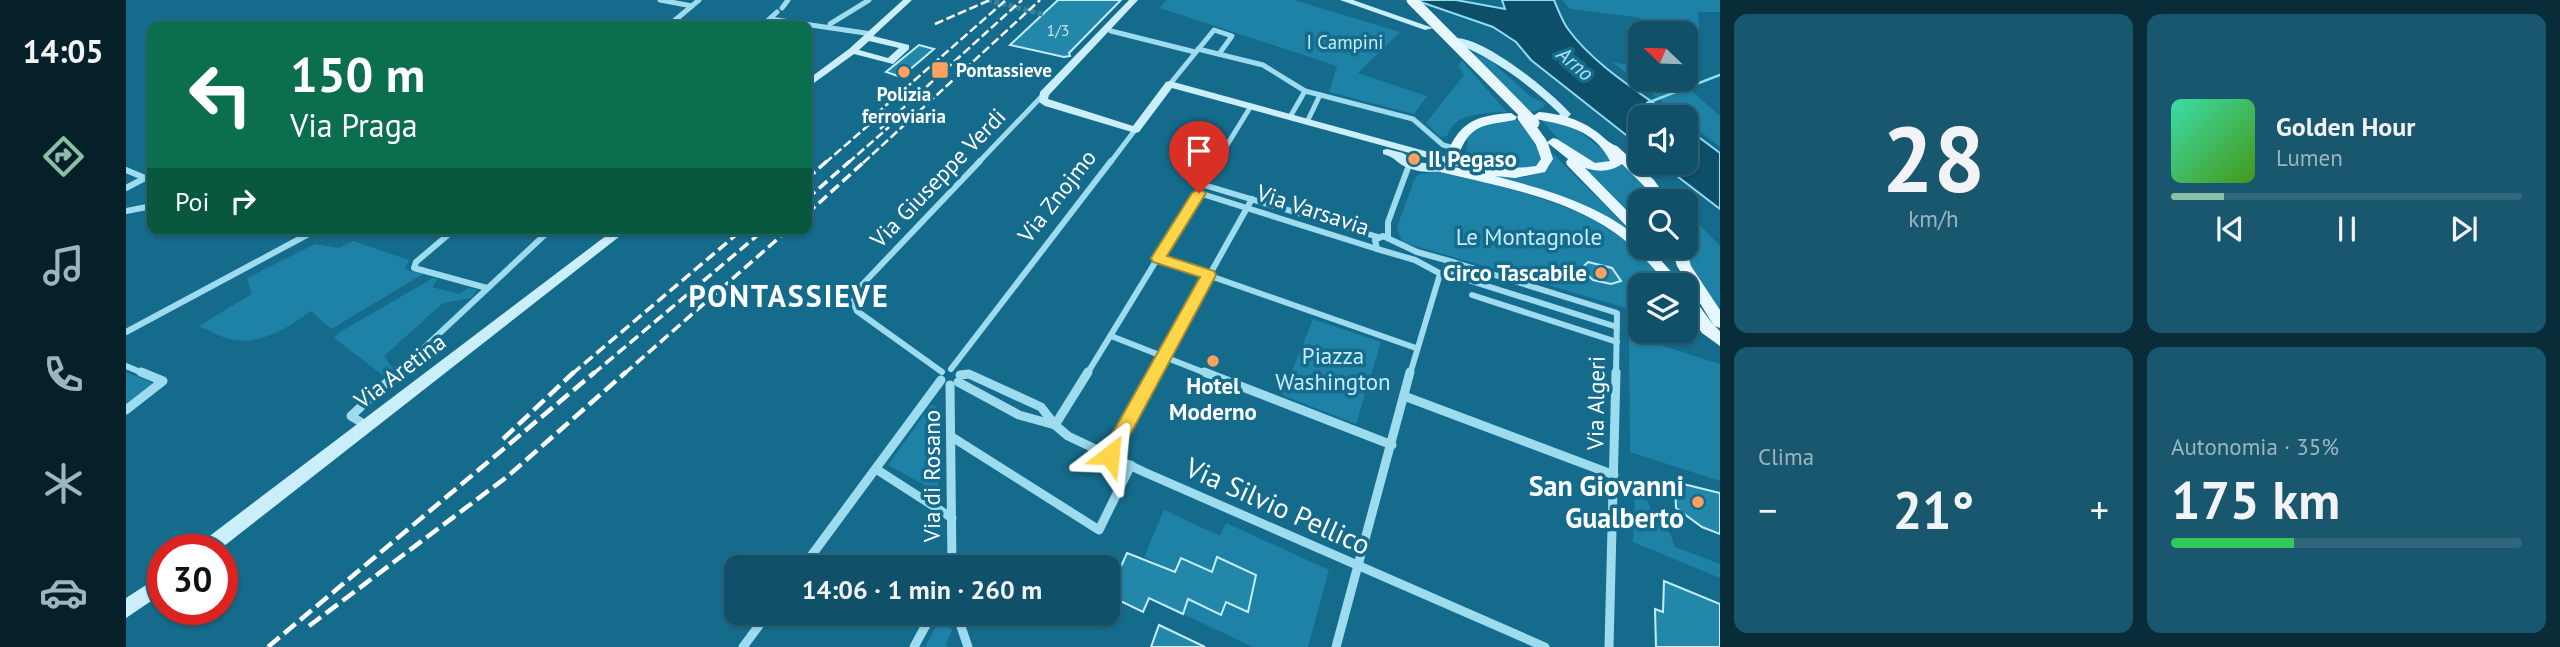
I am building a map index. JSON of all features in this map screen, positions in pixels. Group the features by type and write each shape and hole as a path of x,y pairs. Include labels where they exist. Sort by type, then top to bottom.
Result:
{"main road":[{"path":"1412,0 1515,113 1547,142 1582,168 1628,219"},
{"path":"1448,159 1470,124 1515,113"},
{"path":"1564,116 1615,155 1617,162 1602,168 1582,168"},
{"path":"1564,116 1580,121 1632,165 1651,189"},
{"path":"1448,159 1495,173 1530,173 1540,169 1547,159 1547,142"},
{"path":"1448,159 1580,208 1613,225 1628,237"},
{"path":"1652,259 1665,273"},
{"path":"1663,259 1674,273"},
{"path":"1682,259 1720,322"},
{"path":"1698,305 1720,337"},
{"path":"1698,315 1708,329 1720,337"}],"street":[{"path":"660,0 692,6"},
{"path":"674,21 699,0"},
{"path":"768,21 788,0"},
{"path":"830,27 830,24 869,0"},
{"path":"812,81 870,36 908,0"},
{"name":"Via Giuseppe Verdi","path":"950,377 857,311 853,302 860,286 1033,105 1046,99 1134,0"},
{"path":"1344,0 1428,28"},
{"path":"770,19 785,21"},
{"path":"812,25 870,36 906,47 890,62 852,51"},
{"path":"1111,31 1263,65 1305,92 1413,118 1443,145 1448,159 1409,164"},
{"path":"1197,50 1211,32 1232,36 1219,54"},
{"path":"1457,40 1502,61 1564,116"},
{"name":"Via Znojmo","path":"812,555 1197,50"},
{"path":"1167,88 1424,161"},
{"path":"1290,117 1305,92"},
{"path":"1307,122 1321,95"},
{"path":"1033,105 1046,99 1135,130"},
{"path":"1249,110 1290,117 1368,143"},
{"path":"950,377 969,374 1041,407 1055,425 1249,110"},
{"path":"1402,153 1409,164"},
{"path":"1388,238 1388,222 1409,164"},
{"path":"126,170 145,178 126,188"},
{"name":"Via Varsavia","path":"1204,185 1388,238 1418,252 1445,258 1617,313 1617,327"},
{"name":"Via Varsavia","path":"1199,193 1377,249 1391,256 1419,261 1440,274"},
{"path":"1110,455 1238,218 1252,199"},
{"path":"126,211 147,207"},
{"path":"1328,233 1331,223"},
{"path":"126,332 307,235"},
{"path":"448,235 416,262 414,268 488,288"},
{"path":"367,426 351,416 545,235"},
{"name":"Via Aretina","path":"226,534 615,235"},
{"path":"1377,249 1378,237"},
{"path":"1159,258 1416,348"},
{"path":"1452,275 1453,262"},
{"path":"1336,647 1416,348 1440,274 1452,275 1617,327"},
{"path":"1472,295 1617,342"},
{"name":"Via Algeri","path":"1609,647 1617,327"},
{"path":"1111,336 1392,445"},
{"path":"126,366 163,381 126,410"},
{"name":"Via Silvio Pellico","path":"950,377 1019,415 1055,425 1068,436 1131,465 1545,647"},
{"name":"Via di Rosano","path":"950,377 952,555"},
{"path":"1404,396 1614,475"},
{"path":"952,437 1098,530 1131,465"},
{"path":"876,469 952,517"},
{"path":"126,609 147,594"},
{"path":"743,647 759,625"},
{"path":"915,647 926,625"},
{"path":"960,625 968,647"}],"green space":[{"name":"I Campini","path":"1166,0 1294,0 1400,32 1358,73 1427,96 1414,114 1329,92 1337,66 1160,8"},
{"path":"1562,0 1720,0 1720,12 1698,12 1699,29 1698,21 1655,21 1570,9"},
{"path":"1469,52 1490,60 1531,97 1545,103 1543,108 1532,112"},
{"path":"1462,61 1507,112 1472,115 1457,122 1447,136 1440,137 1426,123 1464,75 1458,66"},
{"path":"1612,62 1628,65 1628,75"},
{"path":"1649,91 1692,91 1720,116 1720,147 1698,130 1698,105 1667,105"},
{"path":"1517,120 1535,140 1542,159 1535,165 1516,172 1493,171 1465,158 1466,141 1475,130 1494,122"},
{"path":"1541,120 1573,126 1609,155 1610,160 1600,163 1581,158 1563,144"},
{"path":"1552,153 1628,228 1628,232 1608,220 1480,175 1480,172 1507,177 1534,175 1550,167"},
{"path":"1624,162 1628,167 1628,175 1635,175 1646,189 1628,189 1628,213 1583,167 1610,169"},
{"name":"Le Montagnole","path":"1443,171 1532,195 1577,212 1628,243 1628,259 1646,259 1659,273 1628,273 1628,308 1402,242 1397,227 1415,178 1420,174"},
{"path":"1698,223 1720,246 1720,313 1698,280 1698,273 1694,273 1687,259 1698,259"},
{"path":"353,241 409,260 405,269 423,274 331,329 311,311 273,334 252,340 226,338 199,326 252,294 247,278 315,244 339,248"},
{"path":"433,278 438,279 432,287 459,294 469,288 477,290 471,298 443,303 384,356 397,374 389,380 334,338 340,332"},
{"name":"Piazza Washington","path":"1313,319 1381,342 1356,424 1282,395"},
{"path":"1629,343 1654,343 1720,364 1720,481 1630,452"},
{"path":"126,372 155,384 126,405"},
{"path":"931,405 937,407 938,486 934,490 888,465"},
{"path":"1635,496 1648,501 1653,519 1669,531 1675,547 1720,564 1720,578 1633,542"},
{"path":"1164,510 1220,536 1226,523 1329,570 1308,647 1253,647 1183,614 1188,599 1221,614 1226,602 1248,612 1256,575 1217,558 1212,572 1175,572 1144,557"},
{"path":"937,625 949,625 952,631 946,643 948,647 925,647"}],"water":[{"name":"Arno","path":"1415,0 1456,0 1505,9 1502,0 1554,0 1566,26 1590,54 1628,85 1628,91 1637,91 1656,105 1628,105 1628,137 1531,60 1516,42 1493,27"},
{"path":"1698,137 1720,153 1720,209 1698,192 1698,189 1694,189 1676,175 1698,175"}],"building":[{"path":"1058,0 1121,0 1069,53 1070,56 1010,45"},
{"name":"Pontassieve","path":"919,45 934,49 901,77 886,72"},
{"name":"Circo Tascabile","path":"1588,262 1612,268 1621,281 1611,284 1593,280 1581,269"},
{"name":"San Giovanni Gualberto","path":"1675,482 1720,493 1720,534 1702,527 1676,508"},
{"path":"1127,553 1175,572 1181,558 1212,572 1217,557 1256,575 1248,612 1226,602 1221,615 1188,599 1183,614 1149,598 1143,612 1120,601 1120,569"},
{"path":"1664,581 1720,604 1720,647 1656,647 1655,609 1663,612"},
{"path":"1159,625 1205,647 1151,647"}],"waterway":[{"path":"1647,103 1720,75"}],"tunnel":[{"path":"987,0 1046,15"}],"railway":[{"path":"935,24 990,0"},
{"path":"876,114 1006,0"},
{"path":"880,129 1022,0"},
{"path":"863,163 1040,0"},
{"path":"825,163 886,110"},
{"path":"848,163 889,127"},
{"path":"812,174 827,161"},
{"path":"812,195 850,161"},
{"path":"812,209 865,161"},
{"path":"572,374 736,235"},
{"path":"593,374 758,235"},
{"path":"624,374 782,235"},
{"path":"503,439 574,372"},
{"path":"268,647 595,372"},
{"path":"309,626 508,476 626,372"}],"place":[{"name":"Pontassieve","path":"940,70"},
{"name":"Polizia ferroviaria","path":"904,72"},
{"name":"Il Pegaso","path":"1414,159"},
{"name":"Circo Tascabile","path":"1601,273"},
{"name":"Hotel Moderno","path":"1213,361"},
{"name":"San Giovanni Gualberto","path":"1698,502"}],"district":[{"name":"PONTASSIEVE","path":"789,297"}],"route":[{"path":"1110,455 1162,356 1209,275 1159,258 1199,193"}]}
